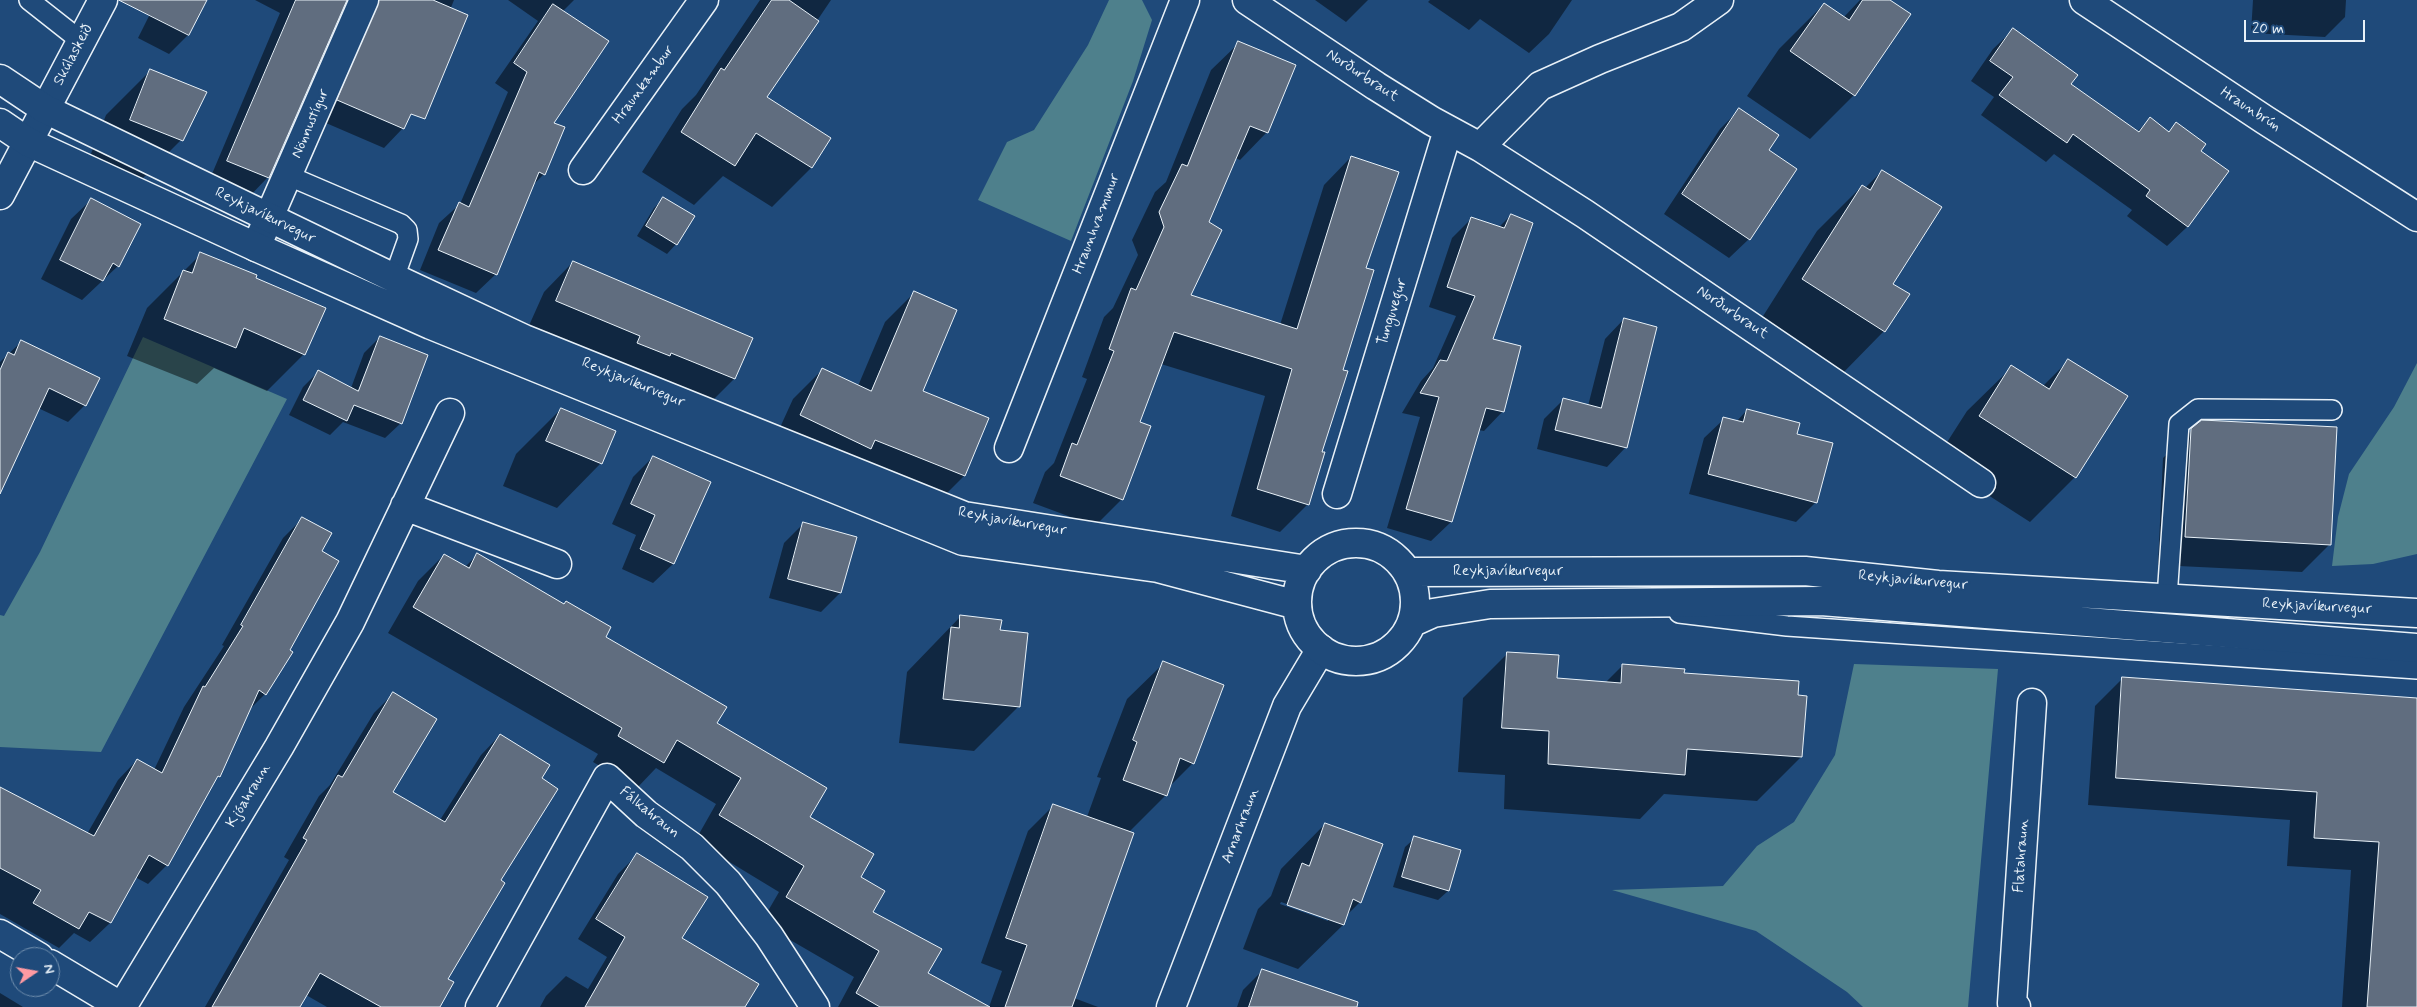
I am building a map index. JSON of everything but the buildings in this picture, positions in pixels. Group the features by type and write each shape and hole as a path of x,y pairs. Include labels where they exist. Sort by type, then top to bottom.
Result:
{"street":[{"name":"Skúlaskeið","path":"0,196 103,0"},
{"name":"Nönnustígur","path":"256,247 364,0"},
{"name":"Hraunkambur","path":"583,170 704,0"},
{"name":"Hraunhvammur","path":"1009,448 1185,0"},
{"name":"Norðurbraut","path":"1247,0 1369,81 1448,130 1480,147 1585,214 1981,483"},
{"path":"1480,147 1540,86 1600,59 1681,27 1719,0"},
{"name":"Hraunbrún","path":"2084,0 2265,120 2417,217"},
{"name":"Reykjavíkurvegur","path":"0,79 45,109 524,339 964,516 1307,570"},
{"name":"Reykjavíkurvegur","path":"0,123 28,142 440,329 963,541 1158,568 1297,606"},
{"name":"Tunguvegur","path":"1337,494 1448,130"},
{"name":"Kjóahraun","path":"60,970 122,1007 279,747 350,622 450,413"},
{"path":"405,506 557,564"},
{"path":"1358,542 1376,546 1394,556 1408,572 1416,598 1413,622 1402,640 1390,650 1377,657 1360,661 1342,659 1321,649 1302,626 1297,606 1299,586 1307,570 1324,552 1345,543 1358,542"},
{"name":"Reykjavíkurvegur","path":"1408,572 1806,571 1938,585 2417,613"},
{"name":"Reykjavíkurvegur","path":"1413,622 1433,613 1490,604 1821,601 2417,648"},
{"name":"Arnarhraun","path":"1171,1007 1288,706 1321,649"},
{"name":"Flatahraun","path":"2016,1007 2012,1003 2032,703"},
{"name":"Fálkahraun","path":"480,1007 607,778 646,814 692,847 728,884 769,936 814,1007"},
{"path":"0,934 22,947"}],"lane":[{"path":"30,0 81,41"},
{"path":"288,176 401,224 407,230 408,238 394,278"},
{"path":"2168,598 2179,424 2198,409 2332,410"},
{"path":"1601,603 1787,626 2417,669"}],"green space":[{"path":"1109,0 1142,0 1152,20 1133,81 1071,241 978,200 1007,142 1034,130 1088,45"},
{"path":"143,337 287,399 101,752 0,747 0,615 4,616 40,552"},
{"path":"2417,363 2417,554 2373,564 2332,566 2338,517 2349,474 2394,407"},
{"path":"1854,664 1998,669 1968,1007 1863,1007 1847,992 1756,931 1612,890 1723,886 1757,846 1794,822 1835,755"}]}
